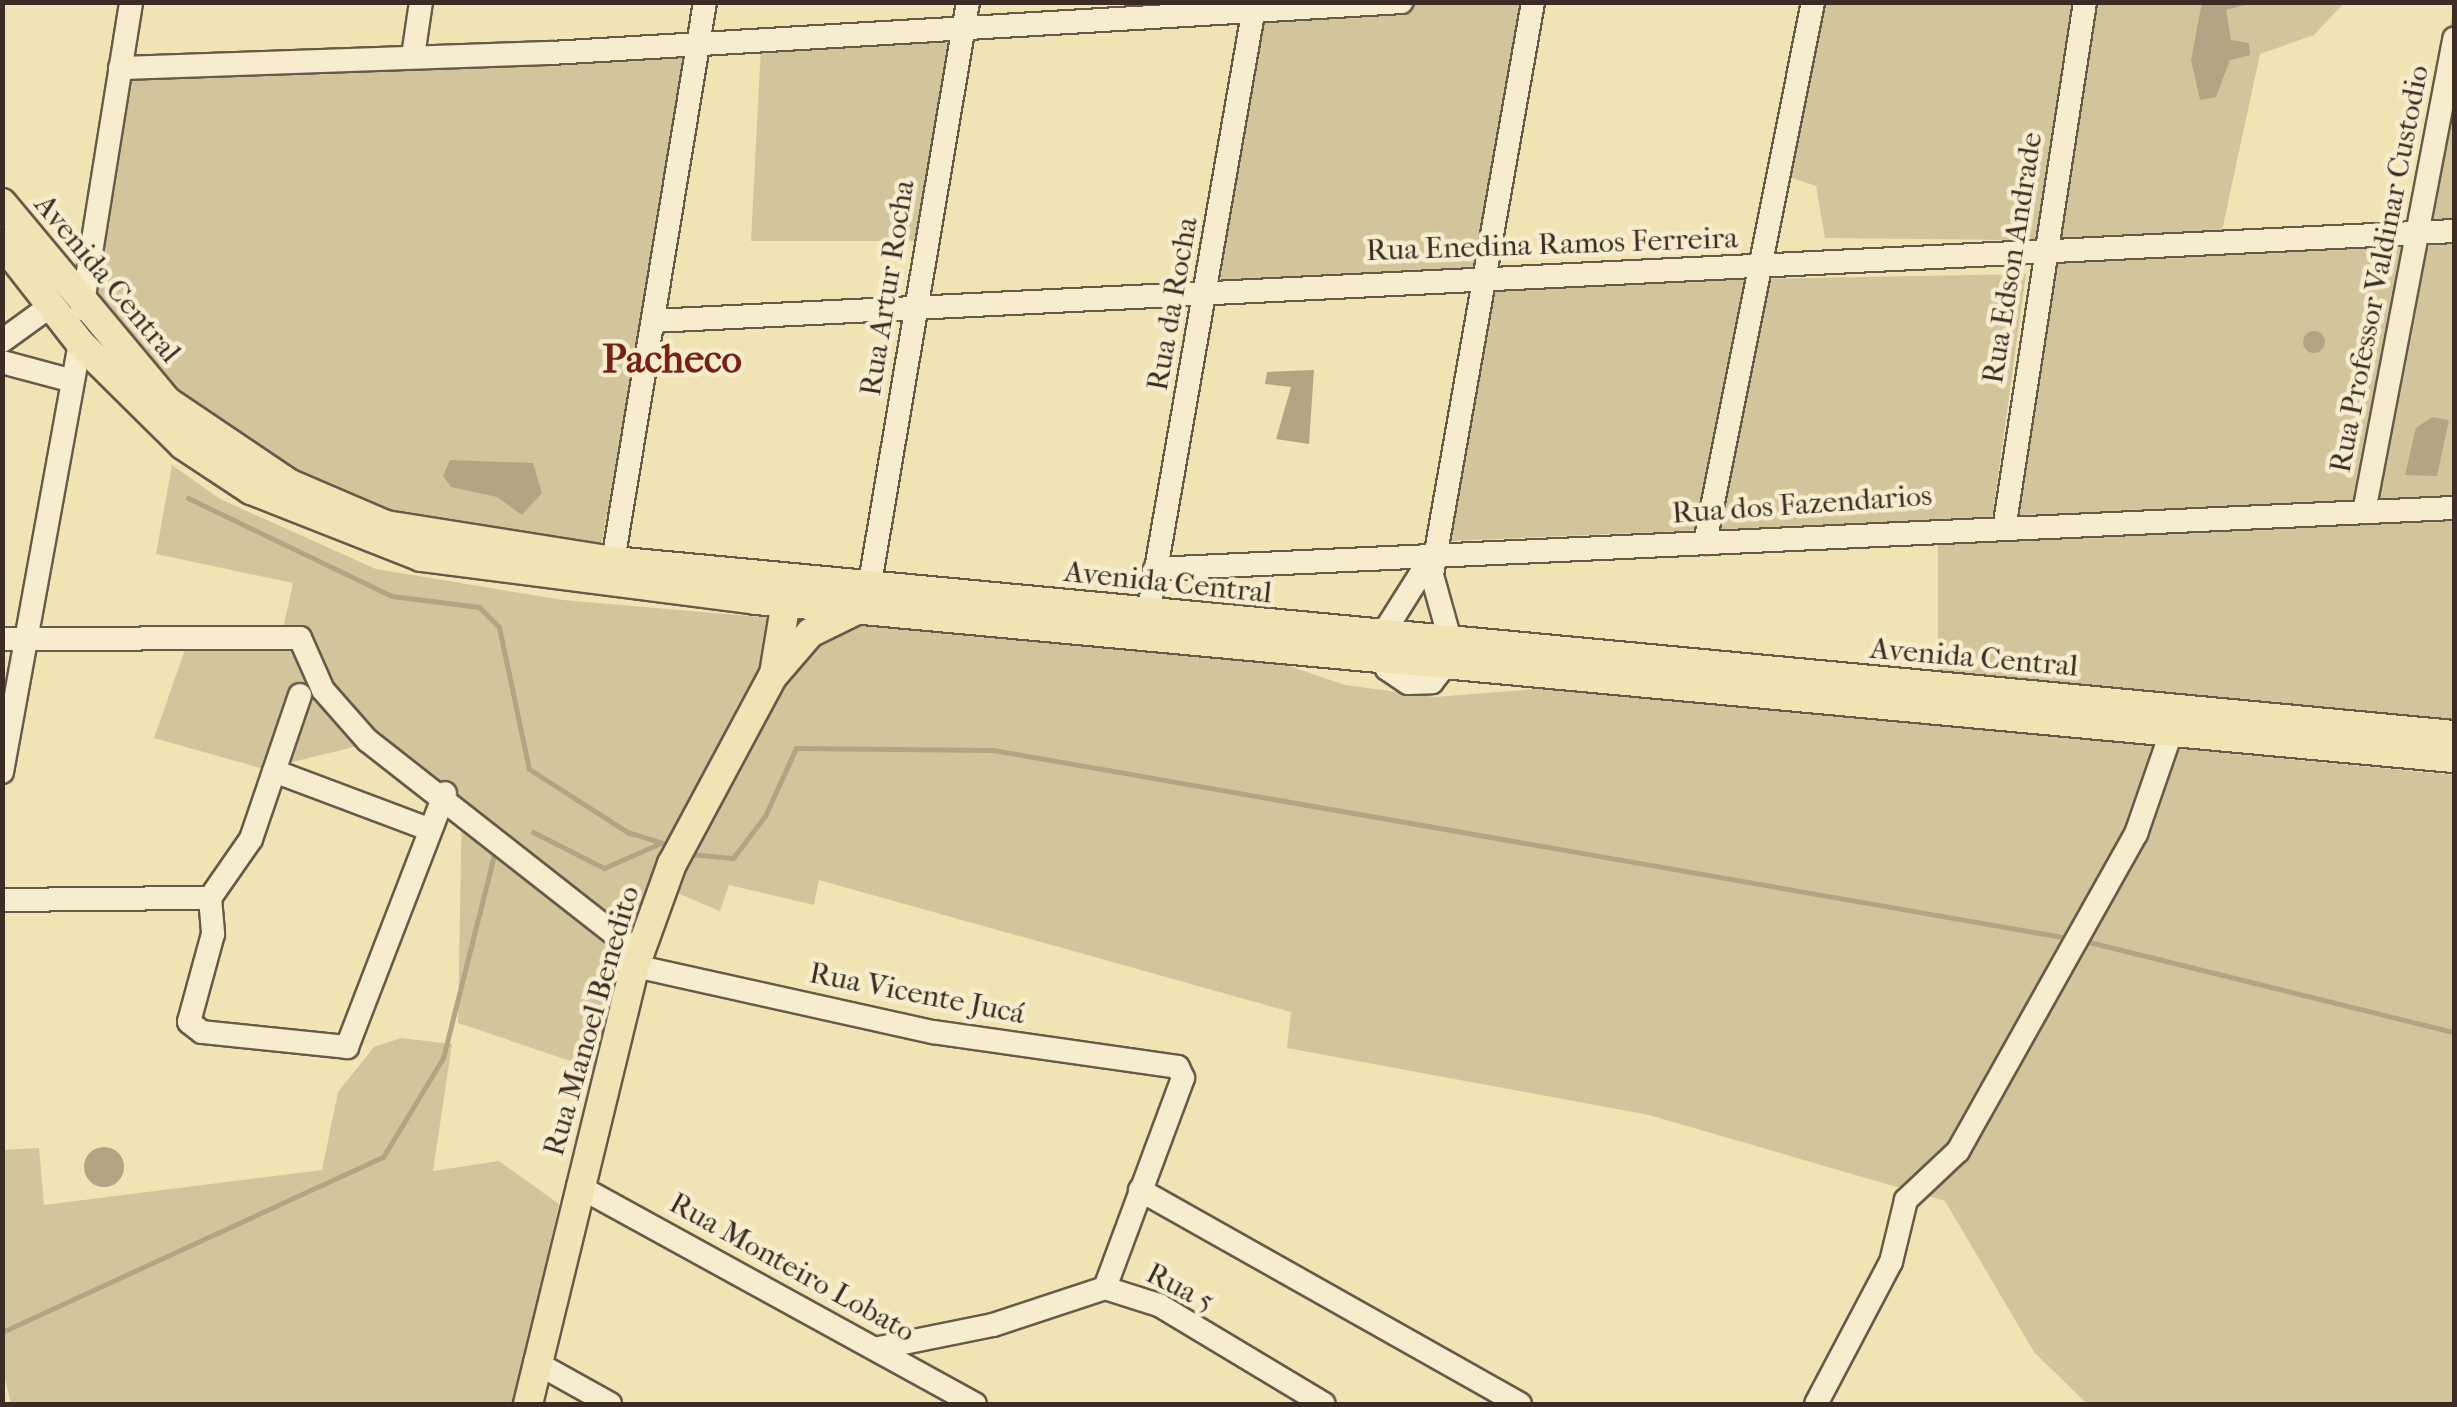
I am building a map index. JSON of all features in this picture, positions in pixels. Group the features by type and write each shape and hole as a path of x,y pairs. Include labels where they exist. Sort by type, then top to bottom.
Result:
{"main road":[{"name":"Avenida Central","path":"2,202 82,309 166,401 290,484 386,525 788,589 1350,633 1389,646"},
{"name":"Avenida Central","path":"2,243 80,343 198,456 344,533 496,571 756,600 788,589"},
{"name":"Rua Manoel Benedito","path":"773,676 788,589"},
{"name":"Avenida Central","path":"866,596 1276,649 1389,646 1531,661 2454,735"},
{"name":"Rua Manoel Benedito","path":"528,1404 578,1186 637,960 689,825 773,676 810,633 866,596"},
{"path":"756,600 773,619 778,646"},
{"path":"1445,653 1531,661"},
{"name":"Avenida Central","path":"1531,661 2171,732 2454,758"}],"street":[{"path":"82,309 131,2"},
{"path":"413,56 421,2"},
{"path":"613,561 704,2"},
{"name":"Rua Artur Rocha","path":"866,596 968,2"},
{"path":"120,68 963,28 1254,7 1402,2"},
{"path":"1445,653 1432,584 1435,551 1479,275 1533,2"},
{"path":"1704,543 1813,2"},
{"name":"Rua Edson Andrade","path":"2006,523 2040,258 2086,2"},
{"name":"Rua da Rocha","path":"1148,615 1254,7"},
{"name":"Rua Professor Valdinar Custodio","path":"2364,512 2454,38"},
{"name":"Rua Enedina Ramos Ferreira","path":"653,321 1207,294 1479,275 2040,258 2454,231"},
{"path":"2,341 50,307"},
{"path":"2,772 14,639 80,343"},
{"path":"2,362 73,381"},
{"name":"Rua dos Fazendarios","path":"1155,569 1435,551 1704,543 2006,523 2454,508"},
{"path":"1389,646 1435,551"},
{"path":"1389,646 1417,610 1445,653"},
{"path":"14,639 252,632 300,638 323,690 357,728 444,793 637,960"},
{"path":"300,695 251,839 210,898 213,934 190,1022 202,1032 348,1048 426,828 444,793"},
{"path":"1816,1404 1892,1262 1906,1200 1958,1151 2136,834 2171,732"},
{"path":"274,771 426,828"},
{"path":"2,900 210,898"},
{"name":"Rua Vicente Jucá","path":"637,960 933,1032 1178,1067 1183,1078 1140,1190"},
{"name":"Rua Monteiro Lobato","path":"578,1186 975,1404"},
{"path":"1105,1288 1140,1190 1520,1404"},
{"name":"Rua 5","path":"879,1348 1009,1321 1105,1288 1159,1305 1324,1404"},
{"path":"535,1362 610,1404"}],"shaded area":[{"path":"1306,2 1551,3 1524,11 1473,269 1220,284 1258,16"},
{"path":"2202,2 2252,3 2226,10 2231,40 2249,43 2250,55 2230,60 2216,97 2200,100 2191,60"},
{"path":"1804,3 2344,3 2314,35 2260,54 2221,235 2416,224 2454,3 2454,502 2017,515 2047,265 2183,242 1825,238 1816,186 1773,171"},
{"path":"948,41 918,241 751,241 761,45"},
{"path":"690,42 602,542 583,547 403,517 270,461 188,409 92,302 127,73"},
{"path":"2026,274 1990,535 2454,518 2454,721 1938,674 1938,520 1451,541 1485,284"},
{"path":"2314,331 2322,334 2322,350 2314,353 2306,350 2303,342 2306,334"},
{"path":"1314,370 1309,444 1276,439 1291,387 1265,384 1267,372"},
{"path":"2432,417 2449,420 2437,476 2405,475 2416,428"},
{"path":"450,460 533,463 542,493 522,515 497,497 451,487 443,476"},
{"path":"172,465 220,499 376,569 563,600 1275,661 1345,685 1435,697 1547,688 2454,775 2454,1404 2087,1404 2034,1352 1945,1201 1649,1115 1287,1048 1291,1012 819,880 814,905 729,885 720,911 653,883 634,921 597,1070 458,1023 462,800 354,747 264,769 154,738 187,644 280,642 293,583 156,554"},
{"path":"401,1038 452,1044 433,1171 499,1161 559,1204 515,1404 11,1404 2,1368 2,1150 39,1148 44,1205 322,1170 338,1092 374,1047"},
{"path":"104,1147 118,1153 124,1167 118,1181 104,1187 90,1181 84,1167 90,1153"}],"waterway":[{"path":"188,498 392,596 479,607 499,627 529,769 627,832 662,843"},
{"path":"689,854 733,858 765,816 796,748 993,750 2068,938"},
{"path":"533,832 604,868 661,843"},
{"path":"2,1332 383,1157 443,1058 494,855"},
{"path":"2085,941 2454,1032"}],"district":[{"name":"Pacheco","path":"672,359"}]}
